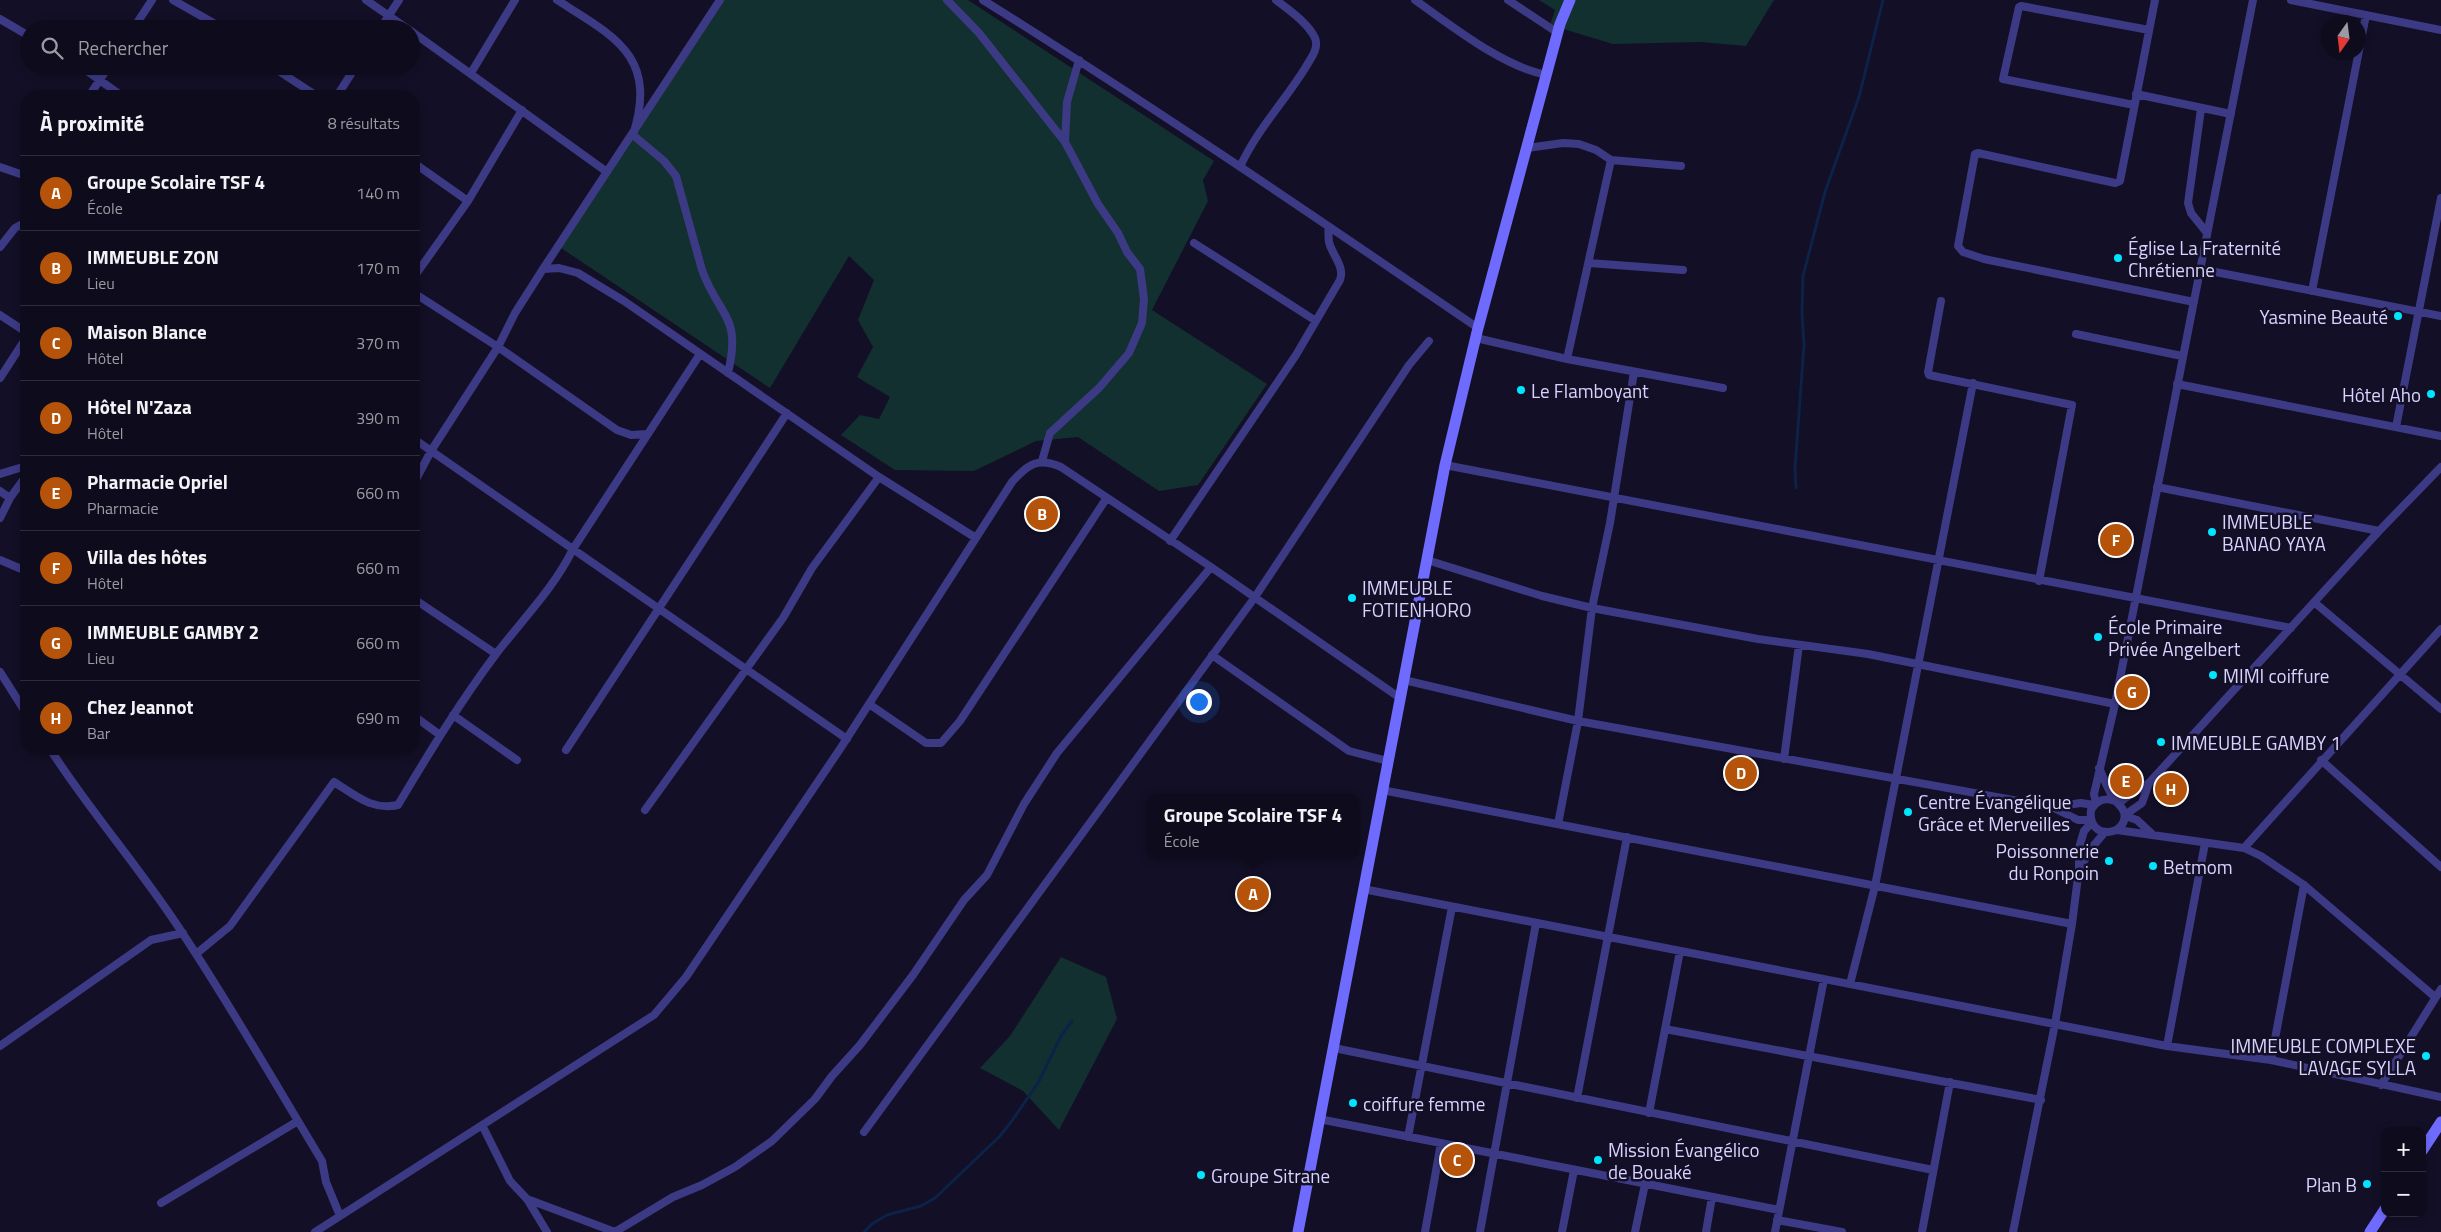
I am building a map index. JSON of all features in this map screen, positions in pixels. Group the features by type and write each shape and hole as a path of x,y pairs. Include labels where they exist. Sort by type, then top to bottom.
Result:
{"street":[{"path":"140,20 152,0"},
{"path":"173,0 208,20"},
{"path":"366,0 396,20"},
{"path":"386,20 399,0"},
{"path":"470,73 515,0"},
{"path":"557,0 623,45 632,56 640,89 639,115 633,135"},
{"path":"420,472 431,451 498,347 515,313 720,0"},
{"path":"947,0 979,33 1065,142 1098,204 1118,233 1127,252 1140,269 1144,299 1142,323 1129,353 1099,388 1050,433 1042,461"},
{"path":"1240,167 1268,118 1310,61 1316,48 1315,38 1300,20 1276,0"},
{"path":"1415,0 1462,33 1529,72 1547,75"},
{"path":"1508,0 1558,33"},
{"path":"1298,1232 1446,465 1477,333 1558,33 1570,0"},
{"path":"2155,0 2120,181 2117,183 1980,152 1975,154 1958,246 1963,252 1984,259 2194,302"},
{"path":"2095,804 2094,794 2099,768 2115,704 2253,0"},
{"path":"2290,0 2441,30"},
{"path":"988,1 1328,226 1477,333 1567,359 1723,388"},
{"path":"2134,106 2003,79 2019,7 2021,6 2149,30"},
{"path":"0,19 20,31"},
{"path":"420,37 607,172"},
{"path":"1065,142 1067,102 1079,60"},
{"path":"2312,291 2357,60"},
{"path":"93,75 114,90"},
{"path":"93,90 103,75"},
{"path":"285,75 308,90"},
{"path":"340,90 350,75"},
{"path":"2136,94 2230,114"},
{"path":"2201,109 2188,202 2191,213 2207,233"},
{"path":"420,269 468,201 522,110"},
{"path":"633,135 664,161 676,176 707,285 725,312 733,333 733,350 728,373"},
{"path":"1527,148 1563,143 1579,144 1596,150 1611,160 1681,166"},
{"path":"1567,359 1611,160"},
{"path":"0,166 20,174"},
{"path":"420,167 468,201"},
{"path":"2396,427 2441,198"},
{"path":"0,247 15,228 20,225"},
{"path":"1170,540 1296,355 1342,275 1330,243 1328,226"},
{"path":"1194,243 1316,321"},
{"path":"1589,263 1684,270"},
{"path":"543,269 559,268 578,273 624,301 879,477 976,538"},
{"path":"2200,269 2441,316"},
{"path":"420,297 498,347 617,430 631,435 647,434"},
{"path":"1941,301 1928,372 1930,375 2072,405 2040,581"},
{"path":"0,315 20,328"},
{"path":"2076,334 2182,356"},
{"path":"864,1132 1212,656 1254,597 1409,365 1429,341"},
{"path":"0,378 20,347"},
{"path":"196,954 230,926 334,782 372,805 384,808 398,804 453,715 496,654 561,574 573,549 700,354"},
{"path":"1558,824 1578,720 1592,608 1634,372"},
{"path":"1850,984 1875,886 1973,383"},
{"path":"2178,384 2441,436"},
{"path":"566,750 787,413"},
{"path":"420,443 660,608 744,670 847,739"},
{"path":"315,1232 482,1127 654,1015 676,990 847,739 1012,482 1030,465 1042,461 1061,467 1106,499 1211,567 1400,698"},
{"path":"1446,465 2291,628"},
{"path":"2435,998 2304,885 2261,856 2244,848 2117,830 2100,831 2092,821 2091,810 2095,804 2104,799 2117,802 2149,783 2379,531 2441,467"},
{"path":"0,474 20,468"},
{"path":"645,810 783,618 812,568 879,477"},
{"path":"0,518 10,498 20,484"},
{"path":"2157,486 2379,531"},
{"path":"0,491 10,498"},
{"path":"869,704 926,743 941,743 966,712 1106,499"},
{"path":"0,560 20,568"},
{"path":"1427,560 1542,596 1592,608 1799,645 1868,654 1918,666 2115,704"},
{"path":"527,1199 615,1232 673,1197 702,1185 735,1167 772,1141 815,1099 860,1045 913,975 964,900 986,875 1024,804 1057,752 1211,567"},
{"path":"2314,602 2441,709"},
{"path":"420,603 496,654"},
{"path":"2244,848 2321,760 2402,675 2441,629"},
{"path":"1784,759 1799,645"},
{"path":"1212,656 1349,751 1388,761"},
{"path":"0,672 20,704"},
{"path":"1404,680 1578,720 1896,780 2052,807 2078,820 2092,821"},
{"path":"453,715 517,760"},
{"path":"420,720 440,735"},
{"path":"54,755 70,781 107,826 183,933 322,1161 326,1182 340,1216"},
{"path":"2321,760 2441,867"},
{"path":"2099,768 2125,816 2137,820 2153,835"},
{"path":"2117,830 2125,816 2142,803 2149,783"},
{"path":"1382,790 2072,924"},
{"path":"2052,807 2081,803 2095,804"},
{"path":"2013,1232 2055,1024 2072,924 2079,869 2079,848 2084,831 2092,821"},
{"path":"2079,869 2094,845 2105,832"},
{"path":"1577,1098 1628,838"},
{"path":"2167,1046 2205,843"},
{"path":"2272,1060 2304,885"},
{"path":"1363,889 2167,1046 2272,1060 2441,1098"},
{"path":"1408,1137 1452,907"},
{"path":"1480,1232 1536,923"},
{"path":"0,1046 152,940 183,933"},
{"path":"1649,1113 1680,951"},
{"path":"1775,1232 1824,979"},
{"path":"2381,1085 2441,990"},
{"path":"1665,1029 2041,1100"},
{"path":"1334,1048 1933,1170"},
{"path":"1922,1232 1950,1082"},
{"path":"1319,1120 1779,1210"},
{"path":"161,1203 298,1121"},
{"path":"2426,1145 2441,1122"},
{"path":"482,1127 510,1181 527,1199 547,1232"},
{"path":"1425,1232 1441,1143"},
{"path":"1562,1232 1574,1170"},
{"path":"1635,1232 1645,1184"},
{"path":"1706,1232 1712,1197"},
{"path":"2370,1232 2381,1215"},
{"path":"1777,1220 1842,1232"}],"green space":[{"path":"724,0 968,0 1214,161 1203,180 1208,201 1152,310 1267,384 1198,485 1159,491 1078,437 1036,441 974,471 895,470 841,435 860,415 879,419 890,397 857,377 873,347 858,320 874,280 849,256 770,388 561,248"},
{"path":"1539,0 1774,0 1746,46 1701,42 1613,44 1550,25 1555,10"},
{"path":"1061,957 1106,977 1117,1019 1059,1130 1023,1091 980,1068 1010,1036"}],"waterway":[{"path":"1796,488 1795,468 1804,345 1802,311 1803,276 1825,192 1859,97 1883,0"},
{"path":"864,1232 872,1224 887,1215 921,1206 935,1198 1000,1136 1038,1083 1061,1036 1072,1021"}],"place":[{"name":"Église La Fraternité Chrétienne","path":"2118,258"},
{"name":"Yasmine Beauté","path":"2398,316"},
{"name":"Le Flamboyant","path":"1521,390"},
{"name":"Hôtel Aho","path":"2431,394"},
{"name":"IMMEUBLE ZON","path":"1042,514"},
{"name":"IMMEUBLE BANAO YAYA","path":"2212,532"},
{"name":"Villa des hôtes","path":"2116,540"},
{"name":"IMMEUBLE FOTIENHORO","path":"1352,598"},
{"name":"École Primaire Privée Angelbert","path":"2098,637"},
{"name":"MIMI coiffure","path":"2213,675"},
{"name":"IMMEUBLE GAMBY 2","path":"2132,692"},
{"name":"IMMEUBLE GAMBY 1","path":"2161,742"},
{"name":"Hôtel N'Zaza","path":"1741,773"},
{"name":"Pharmacie Opriel","path":"2126,781"},
{"name":"Chez Jeannot","path":"2171,789"},
{"name":"Centre Évangélique Grâce et Merveilles","path":"1908,812"},
{"name":"Poissonnerie du Ronpoin","path":"2109,861"},
{"name":"Betmom","path":"2153,866"},
{"name":"Groupe Scolaire TSF 4","path":"1253,894"},
{"name":"IMMEUBLE COMPLEXE LAVAGE SYLLA","path":"2426,1056"},
{"name":"coiffure femme","path":"1353,1103"},
{"name":"Maison Blance","path":"1457,1160"},
{"name":"Mission Évangélico de Bouaké","path":"1598,1160"},
{"name":"Groupe Sitrane","path":"1201,1175"},
{"name":"Plan B","path":"2367,1184"}]}
